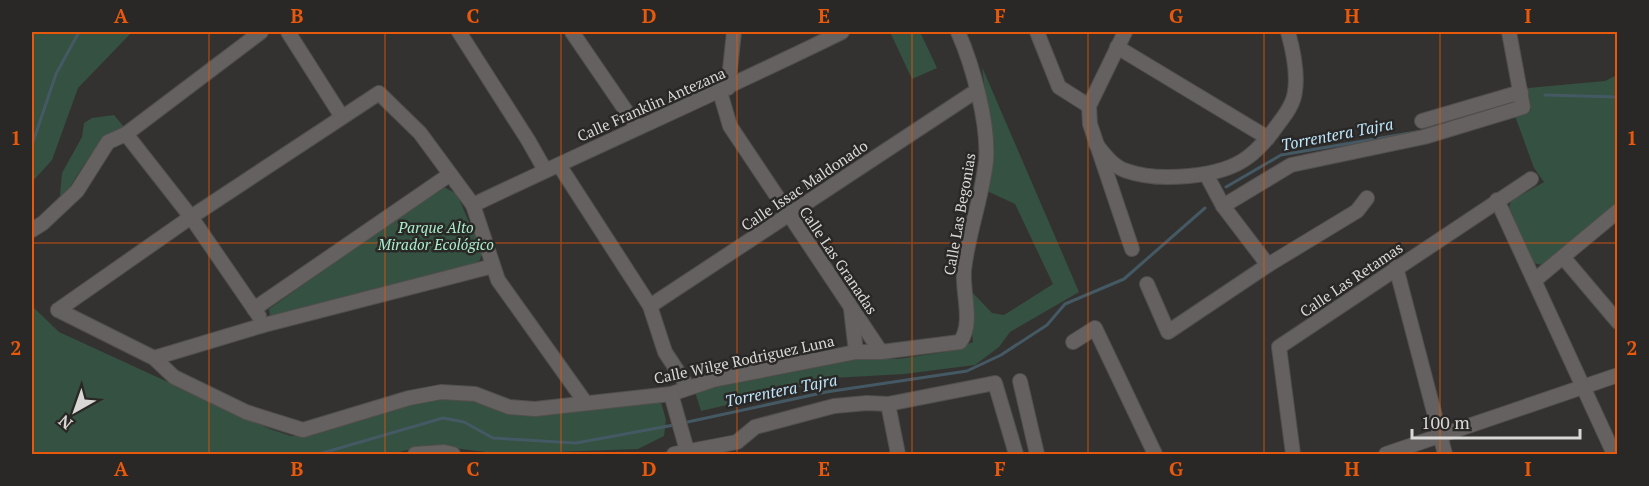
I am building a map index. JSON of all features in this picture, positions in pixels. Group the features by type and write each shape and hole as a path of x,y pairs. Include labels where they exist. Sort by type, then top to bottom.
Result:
{"street":[{"path":"32,230 43,223 77,191 108,142 126,134 261,32"},
{"path":"288,32 342,117"},
{"path":"459,32 545,170"},
{"path":"572,32 637,127"},
{"path":"724,90 735,32"},
{"name":"Calle Franklin Antezana","path":"473,204 637,127 724,90 842,32"},
{"name":"Calle Las Begonias","path":"958,32 966,49 986,127 986,152 964,271 966,333"},
{"path":"1037,32 1059,87 1089,106"},
{"path":"1125,32 1089,106 1090,124 1096,144 1132,249"},
{"path":"1096,144 1109,160 1125,171 1152,176 1206,174 1246,159 1268,138 1288,112 1295,92 1295,68 1288,32"},
{"path":"1223,206 1247,189 1291,165 1424,137 1523,107 1509,32"},
{"path":"1117,47 1268,138"},
{"name":"Calle Las Granadas","path":"724,90 730,126 851,304 880,352"},
{"name":"Calle Issac Maldonado","path":"650,306 976,91"},
{"path":"1422,121 1521,92"},
{"path":"191,218 379,93 420,133 449,175 473,204 498,280 585,402"},
{"path":"126,134 191,218 264,324"},
{"path":"559,165 650,306 665,352 688,387"},
{"path":"1206,174 1223,206 1268,266"},
{"path":"254,309 449,175"},
{"name":"Calle Las Retamas","path":"1293,454 1280,347 1396,267 1531,179"},
{"path":"1147,284 1168,332 1268,266 1357,212 1367,198"},
{"path":"1497,200 1614,454"},
{"path":"1535,280 1617,211"},
{"name":"Calle Wilge Rodriguez Luna","path":"191,218 58,310 154,358 174,377 246,412 303,430 409,398 441,392 475,394 509,407 535,408 671,394 688,387 856,352 880,352 949,345 960,342 966,333"},
{"path":"1563,257 1617,322"},
{"path":"154,358 264,324 493,266"},
{"path":"1396,267 1445,454"},
{"path":"851,304 856,352"},
{"path":"1073,342 1095,328 1155,454"},
{"path":"1386,454 1617,375"},
{"path":"1020,381 1037,454"},
{"path":"671,394 681,425 686,453 737,442 756,427 834,406 888,404 995,383 1017,454"},
{"path":"888,404 898,454"},
{"path":"737,442 745,454"},
{"path":"415,454 453,454"}],"green space":[{"path":"32,32 132,32 78,88 52,160 32,182"},
{"path":"890,32 920,32 937,68 912,79"},
{"path":"982,67 1079,292 1010,332 999,347 975,365 904,374 832,378 701,411 695,392 702,390 859,359 898,359 945,352 973,342 969,307 971,291 992,313 1004,315 1053,284 1015,204 987,191 987,107"},
{"path":"1617,75 1617,203 1547,263 1542,265 1533,263 1508,210 1511,201 1544,182 1534,168 1515,116 1531,110 1528,88 1605,81"},
{"path":"114,115 124,127 96,148 63,198 60,195 62,173 82,137 84,123 92,118"},
{"name":"Parque Alto Mirador Ecológico","path":"442,186 457,194 482,253 480,260 474,264 276,316 270,315 269,309"},
{"path":"32,306 59,332 270,429 291,436 310,436 417,402 455,396 509,412 661,402 666,420 664,436 638,449 502,454 429,445 391,454 32,454"}],"waterway":[{"path":"32,145 56,74 79,32"},
{"name":"Torrentera Tajra","path":"1545,95 1618,97"},
{"name":"Torrentera Tajra","path":"1226,187 1281,155 1422,131"},
{"name":"Torrentera Tajra","path":"683,423 826,392 967,371 1001,355 1047,325 1065,304 1124,279 1205,208"},
{"name":"Torrentera Tajra","path":"319,454 443,418 464,422 493,438 576,443 674,425"}]}
